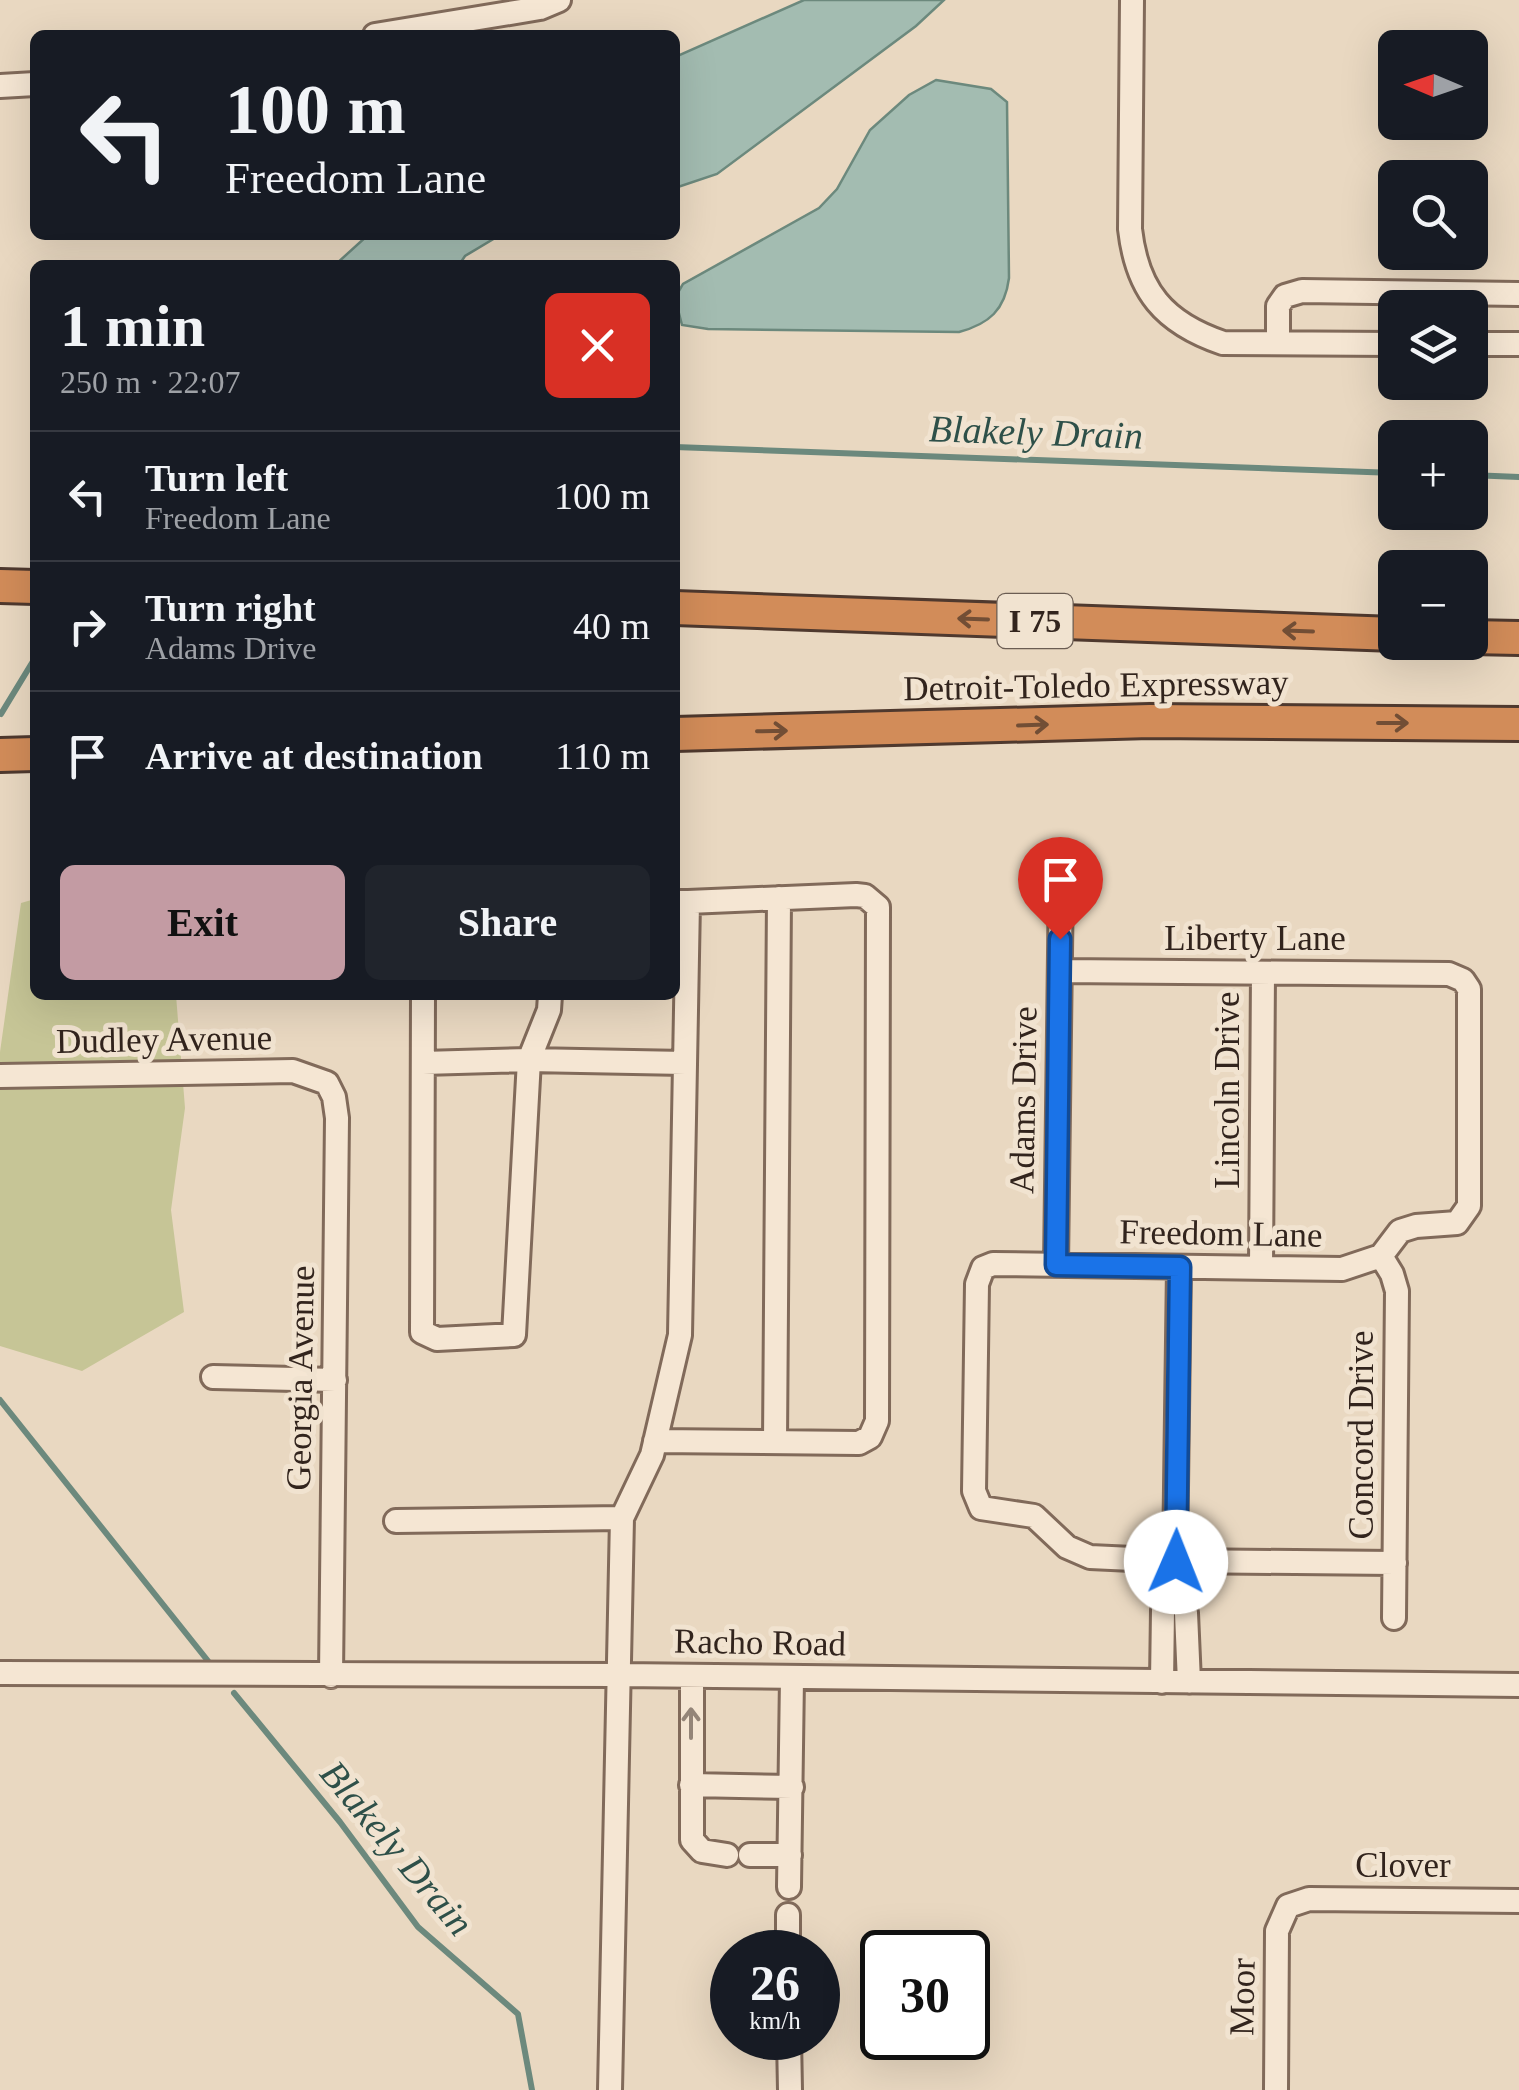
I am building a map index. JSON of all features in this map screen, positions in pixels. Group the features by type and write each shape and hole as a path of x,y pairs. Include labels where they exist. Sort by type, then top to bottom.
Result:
{"highway":[{"path":"0,586 30,587"},
{"name":"Detroit-Toledo Expressway","path":"680,608 1378,633"},
{"path":"1488,637 1519,638"},
{"name":"Detroit-Toledo Expressway","path":"680,734 1150,721 1519,724"},
{"path":"0,755 30,754"}],"street":[{"path":"406,30 540,8 558,0"},
{"path":"1132,0 1130,229 1143,282 1160,307 1199,334 1223,343 1378,344"},
{"path":"0,86 30,84"},
{"path":"1278,343 1278,306 1285,296 1302,291 1519,294"},
{"path":"1488,344 1519,344"},
{"name":"Adams Drive","path":"1056,1265 1061,876"},
{"path":"610,2090 622,1518 655,1441 680,1335 685,1063 681,902 865,896 878,906 877,1421 870,1438 859,1443 655,1441"},
{"path":"776,1442 779,898"},
{"name":"Liberty Lane","path":"1060,970 1449,974 1464,980 1471,999 1469,1206"},
{"name":"Lincoln Drive","path":"1260,1268 1263,973"},
{"path":"423,1000 422,1332 437,1339 514,1334 529,1060 550,1000"},
{"path":"423,1063 685,1063"},
{"name":"Dudley Avenue","path":"0,1076 294,1072 326,1083"},
{"name":"Georgia Avenue","path":"326,1083 334,1098 337,1118 331,1676"},
{"name":"Freedom Lane","path":"1176,1562 1100,1558 1076,1552 1034,1516 981,1508 974,1490 976,1284 984,1268 992,1264 1342,1270 1381,1256 1400,1231 1416,1226 1457,1224 1469,1206"},
{"name":"Concord Drive","path":"1381,1256 1397,1290 1394,1618"},
{"path":"1180,1267 1176,1562 1186,1613 1188,1682"},
{"path":"213,1378 335,1380"},
{"path":"396,1521 622,1518"},
{"path":"1176,1562 1394,1564"},
{"path":"1162,1682 1164,1610 1178,1586"},
{"name":"Racho Road","path":"0,1673 1519,1685"},
{"path":"692,1677 692,1840 702,1851 790,1855"},
{"path":"789,1888 792,1678"},
{"path":"691,1785 792,1786"},
{"name":"Clover","path":"1288,1906 1309,1899 1519,1900"},
{"name":"Moor","path":"1276,2090 1277,1931 1288,1906"},
{"path":"788,1914 788,1930"},
{"path":"789,2060 790,2090"}],"shaded area":[{"path":"804,0 944,0 916,26 717,174 680,186 680,55"},
{"path":"936,80 991,89 1007,102 1009,278 1004,299 994,314 959,332 708,329 682,325 683,284 819,208 837,189 870,130 909,95"},
{"path":"362,240 492,240 462,260 340,260"},
{"path":"30,900 30,1000 176,1000 185,1108 171,1210 184,1312 82,1371 0,1346 0,1052 21,903"}],"waterway":[{"name":"Blakely Drain","path":"680,447 1378,472"},
{"name":"Blakely Drain","path":"1488,476 1519,477"},
{"name":"Blakely Drain","path":"1,714 30,666"},
{"name":"Blakely Drain","path":"0,1400 208,1661"},
{"name":"Blakely Drain","path":"234,1693 340,1822 418,1927 518,2014 532,2090"}],"route":[{"path":"1060,939 1056,1265 1180,1267 1176,1562"}]}
